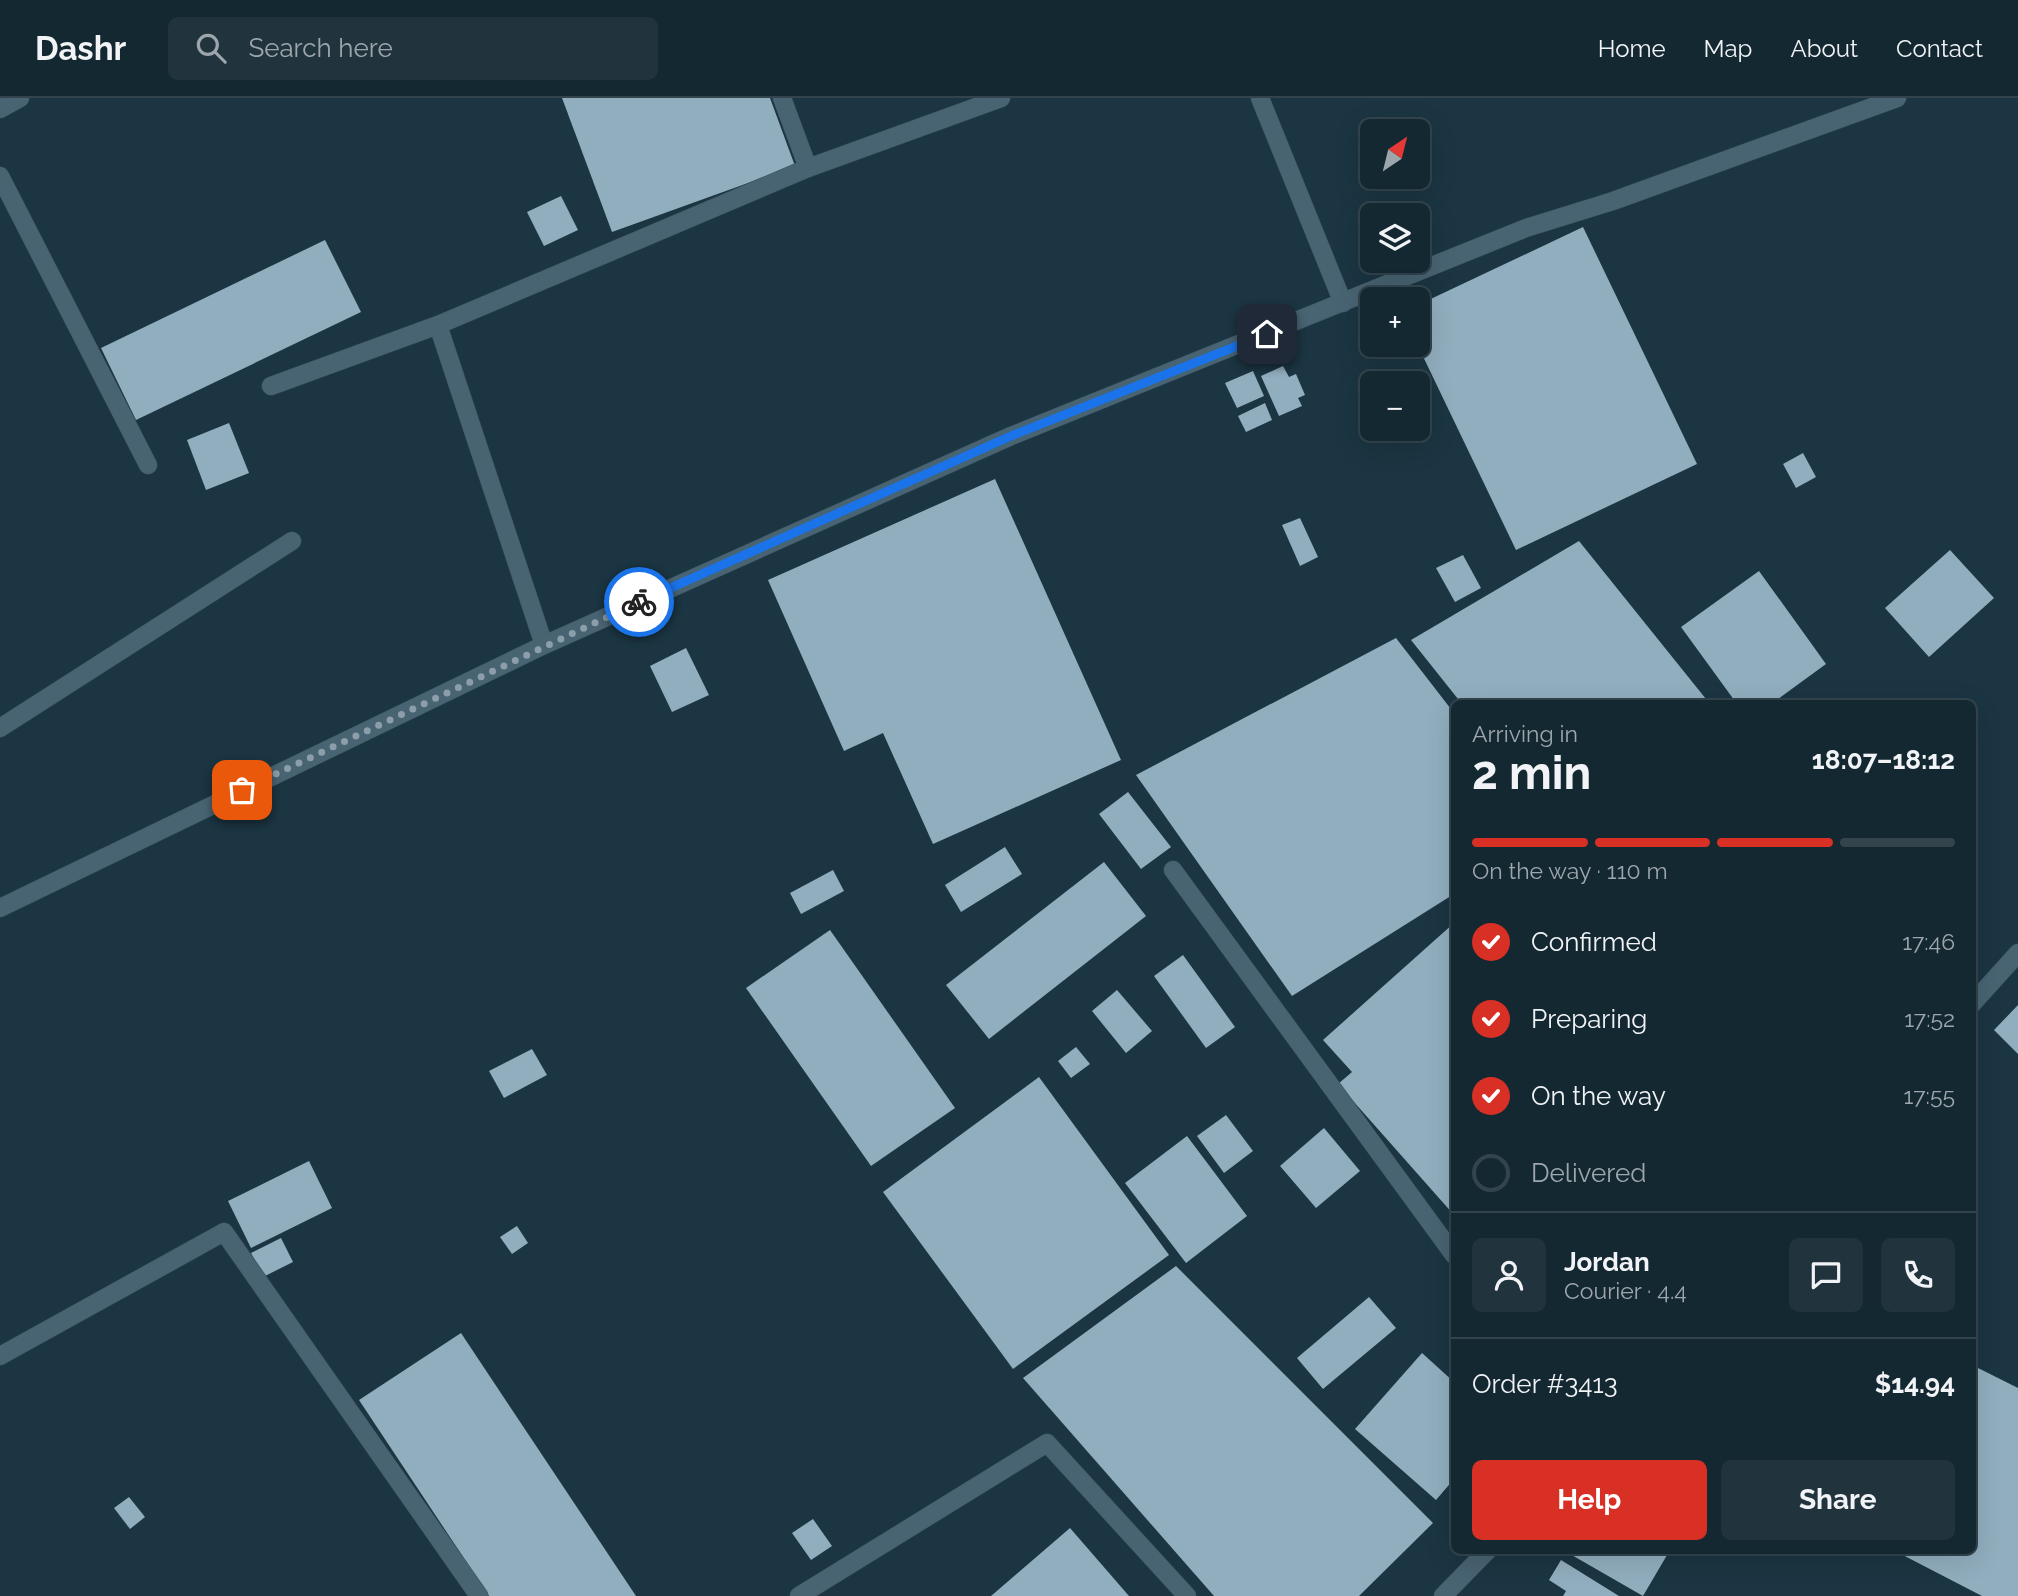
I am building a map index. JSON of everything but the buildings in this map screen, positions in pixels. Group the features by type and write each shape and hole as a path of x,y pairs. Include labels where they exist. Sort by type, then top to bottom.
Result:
{"street":[{"path":"0,109 19,98"},
{"path":"782,98 808,168"},
{"path":"271,386 438,325 808,168 1001,98"},
{"path":"1261,98 1343,303"},
{"path":"0,908 544,645 1011,436 1526,228 1613,201 1897,98"},
{"path":"0,176 148,465"},
{"path":"438,325 544,645"},
{"path":"0,727 292,541"},
{"path":"1173,870 1451,1251"},
{"path":"1976,1000 2018,953"},
{"path":"0,1356 224,1232 479,1596"},
{"path":"799,1596 1046,1443 1187,1596"},
{"path":"1450,1594 1485,1554"}],"way so far":[{"path":"242,790 639,602"}],"route":[{"path":"639,602 1011,436 1267,334"}]}
